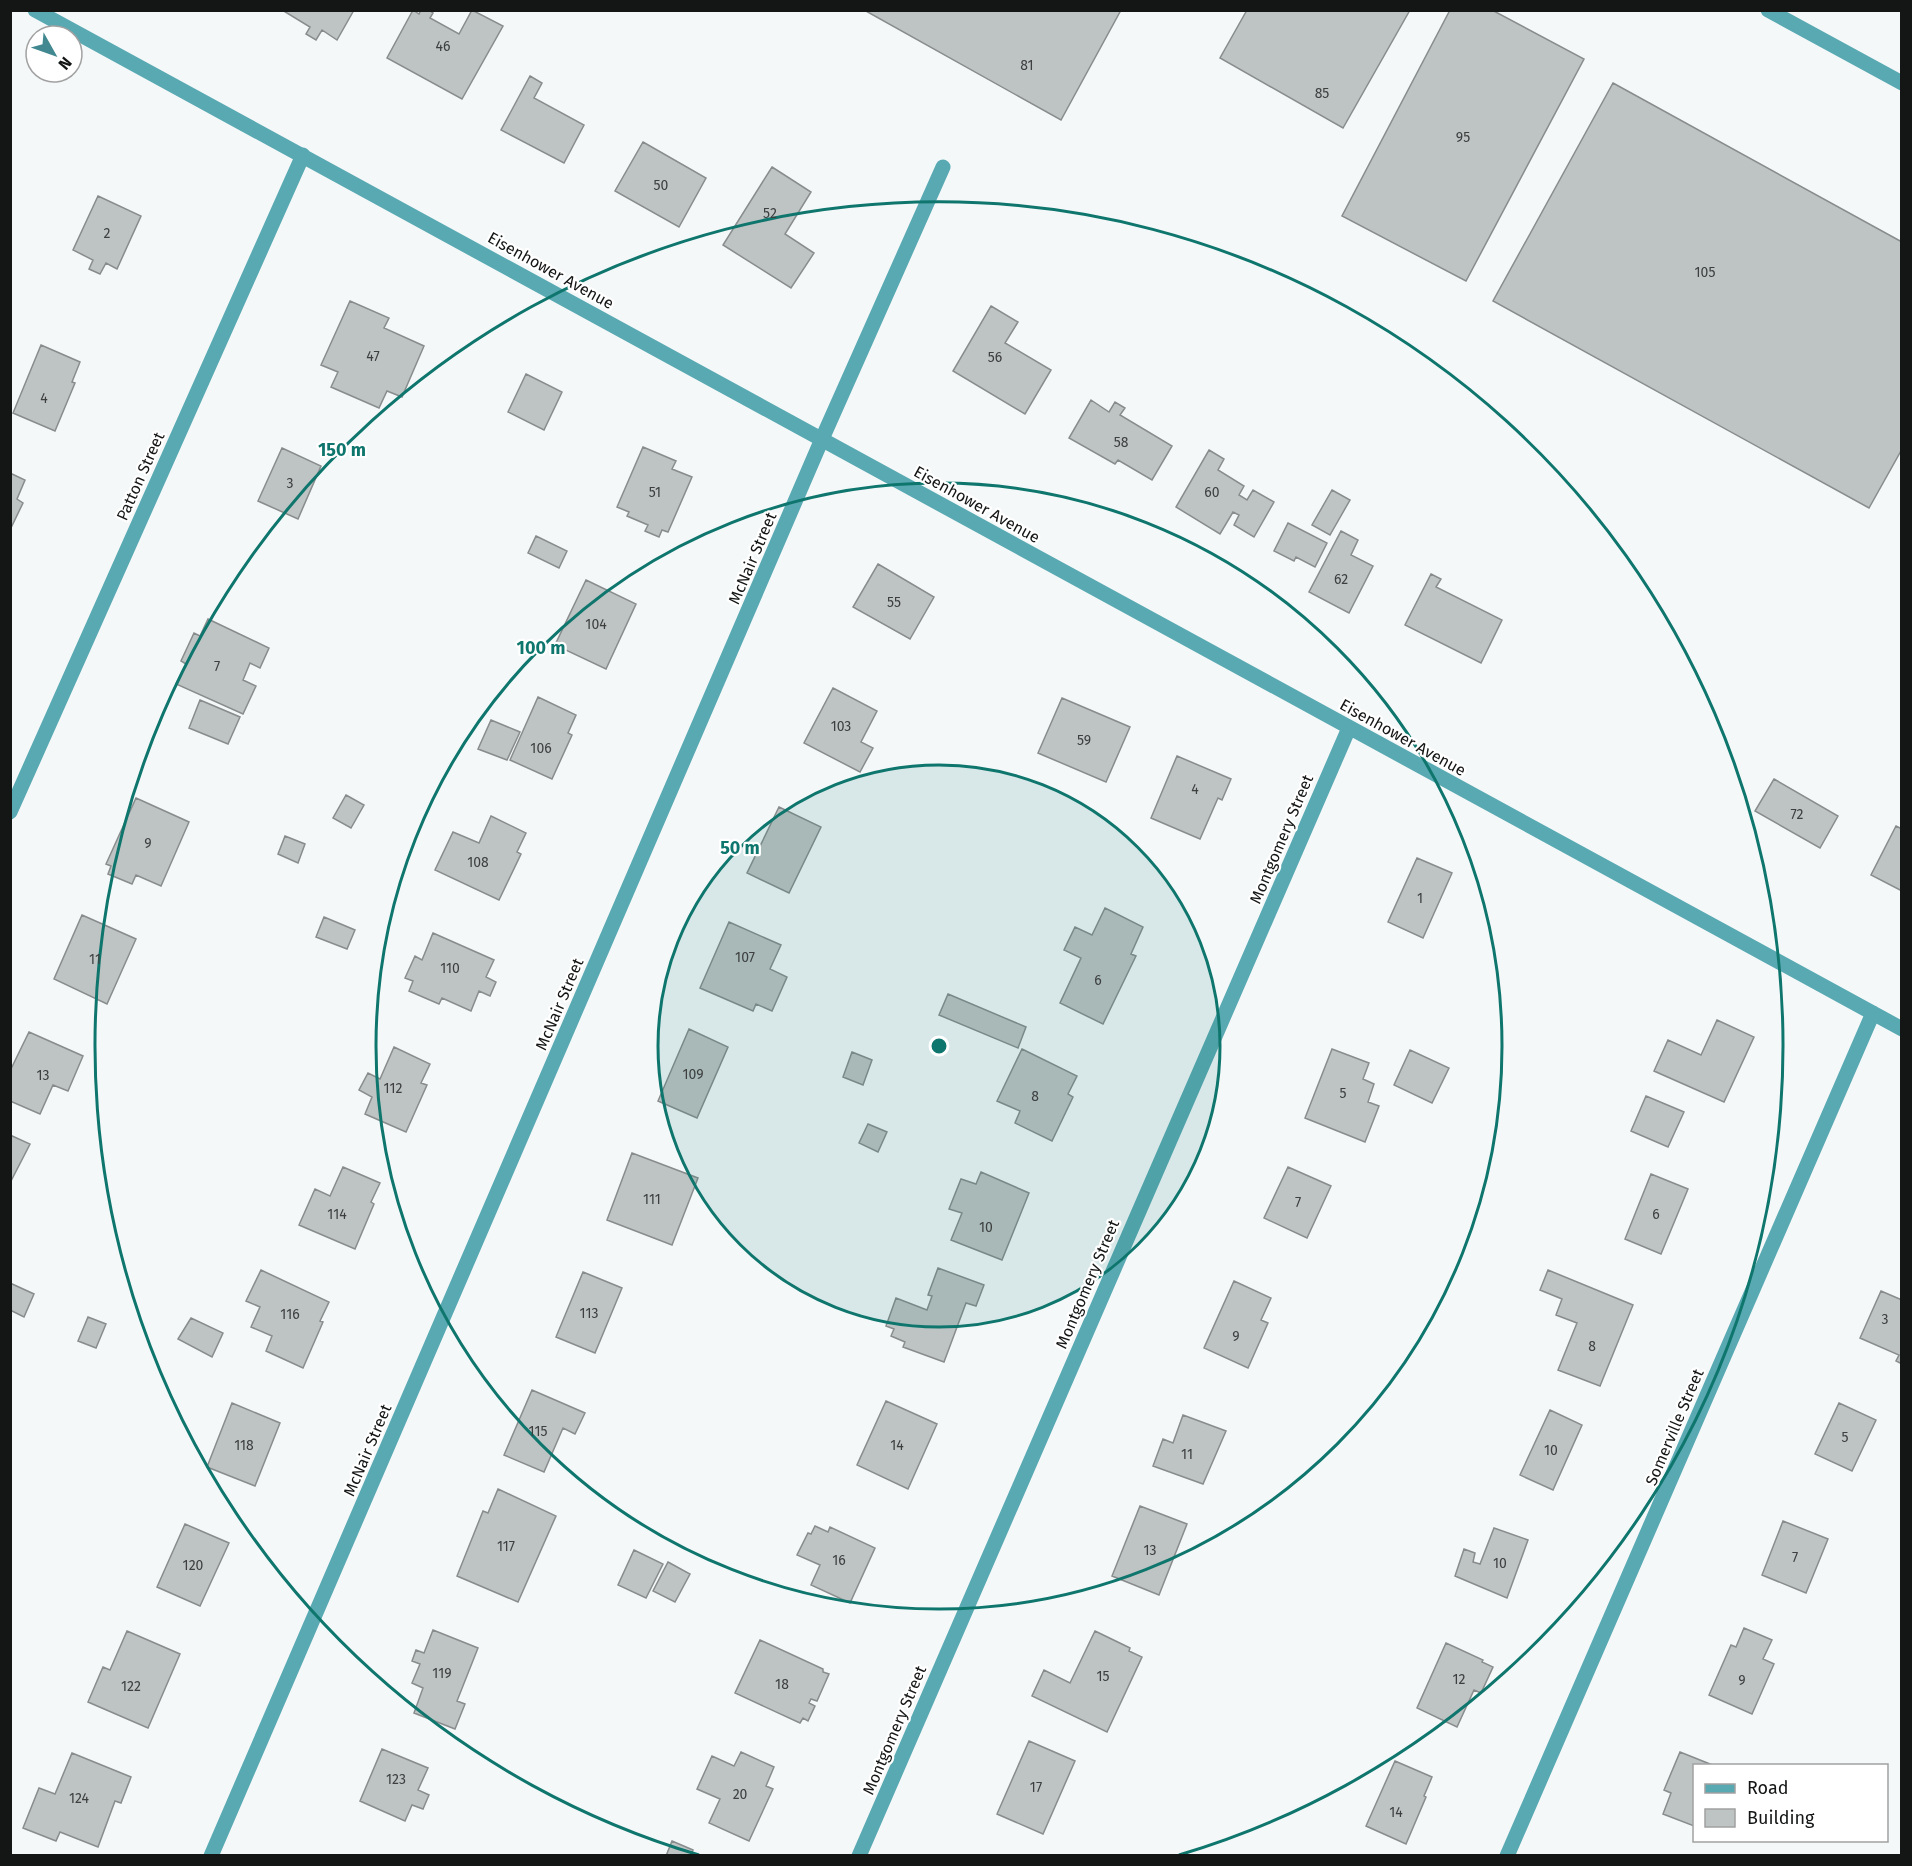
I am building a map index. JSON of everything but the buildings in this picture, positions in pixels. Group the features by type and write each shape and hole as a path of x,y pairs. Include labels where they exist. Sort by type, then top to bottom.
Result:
{"street":[{"name":"Eisenhower Avenue","path":"35,10 1902,1029"},
{"path":"1768,10 1902,83"},
{"name":"Patton Street","path":"10,812 303,155"},
{"name":"McNair Street","path":"211,1856 822,439 943,167"},
{"name":"Montgomery Street","path":"859,1856 1349,728"},
{"name":"Somerville Street","path":"1507,1856 1873,1013"}]}
